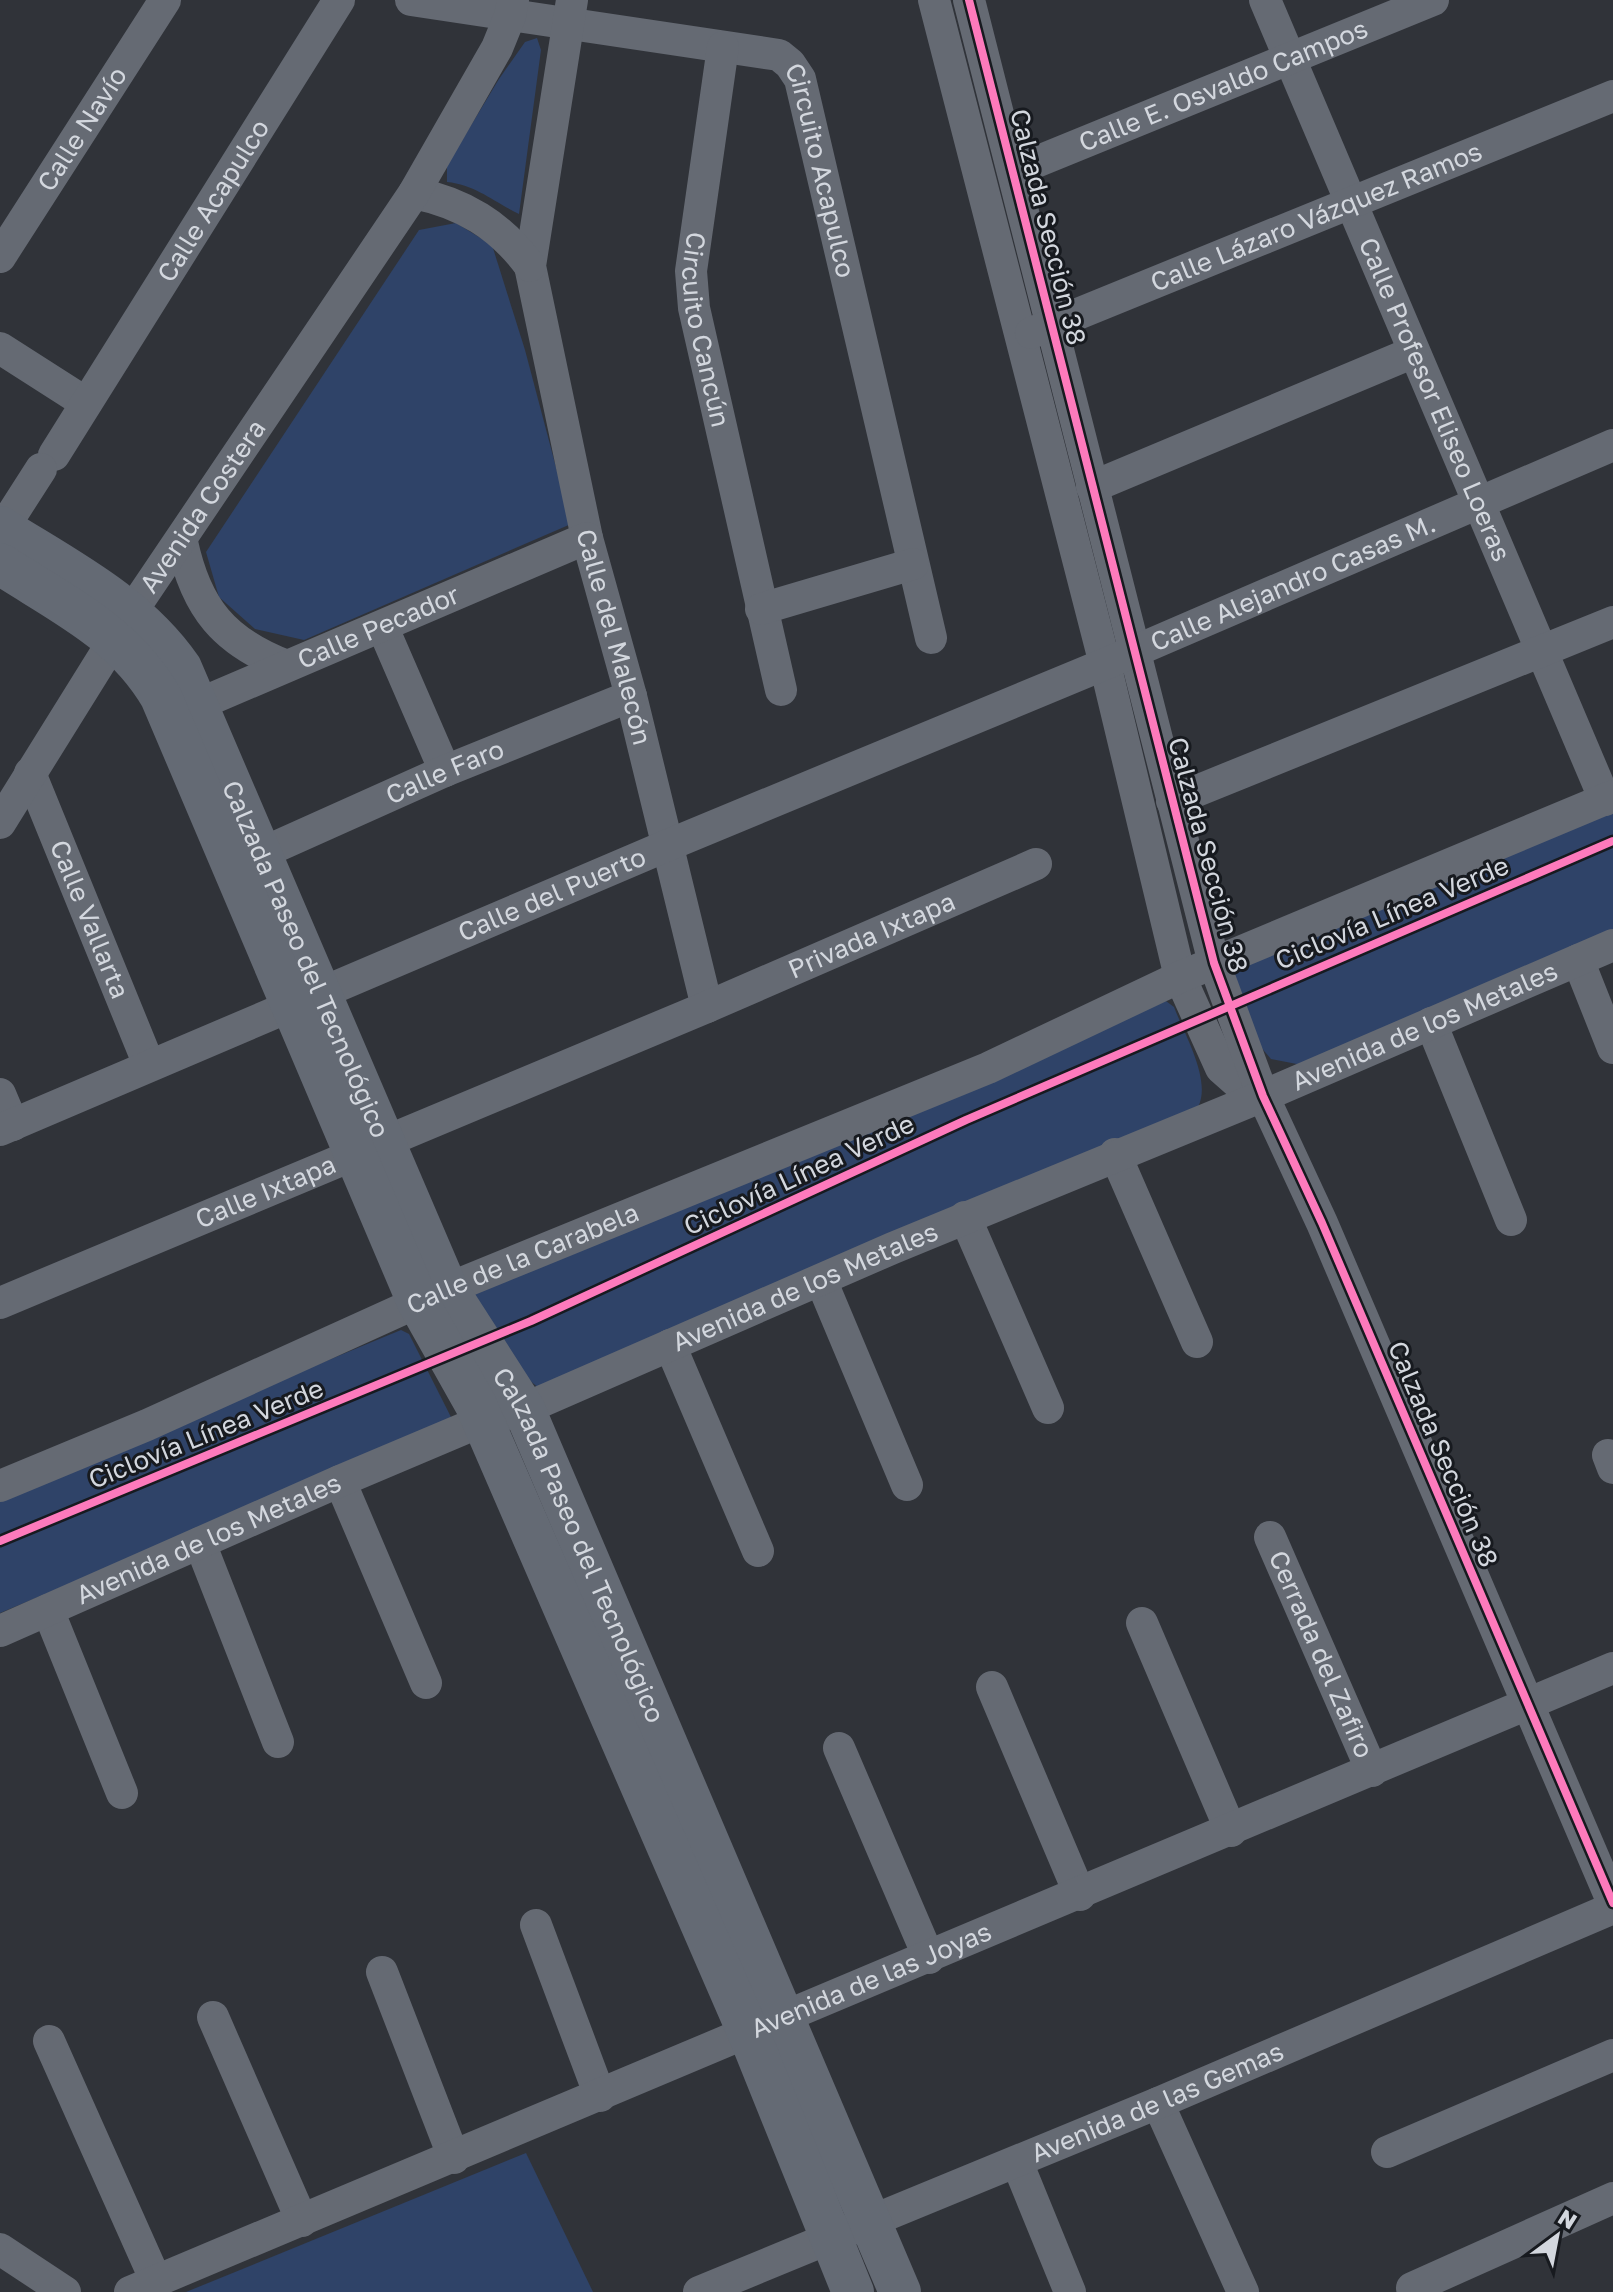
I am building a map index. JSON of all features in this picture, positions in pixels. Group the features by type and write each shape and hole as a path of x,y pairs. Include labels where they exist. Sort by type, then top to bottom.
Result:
{"main road":[{"name":"Calzada Paseo del Tecnológico","path":"1,538 123,625 147,673 185,711 262,853 307,1000"},
{"name":"Calzada Paseo del Tecnológico","path":"185,711 482,1421 616,1731 870,2221 900,2292"},
{"name":"Calzada Paseo del Tecnológico","path":"432,1296 524,1409 655,1715 768,2026 830,2237 853,2292"},
{"path":"616,1731 655,1715"}],"street":[{"name":"Calle Navío","path":"0,257 165,0"},
{"name":"Calle Acapulco","path":"1,538 339,0"},
{"name":"Circuito Acapulco","path":"411,0 570,12 723,47 779,55 790,64 800,79 913,564"},
{"name":"Calzada Sección 38","path":"934,0 1021,336 1120,657 1172,801 1214,963 1263,1096 1322,1223 1613,1905"},
{"name":"Calzada Sección 38","path":"969,0 1092,487 1120,657 1180,977 1221,1068 1238,1083 1263,1096"},
{"name":"Calle Profesor Eliseo Loeras","path":"1265,0 1543,652 1609,798"},
{"name":"Calle E. Osvaldo Campos","path":"1014,171 1433,0"},
{"name":"Avenida Costera","path":"0,823 123,625 182,542 414,193 497,48 512,8"},
{"path":"530,266 570,12"},
{"name":"Circuito Cancún","path":"723,47 691,271 694,308 781,690"},
{"name":"Calle Lázaro Vázquez Ramos","path":"1021,336 1052,328 1613,96"},
{"path":"414,193 459,206 480,217 516,247 530,266"},
{"name":"Calle del Malecón","path":"530,266 587,538 631,696 707,1007"},
{"path":"0,348 86,403"},
{"path":"1092,487 1414,352"},
{"name":"Calle Alejandro Casas M.","path":"1120,657 1613,445"},
{"name":"Calle Pecador","path":"185,711 587,538"},
{"path":"182,542 199,596 215,620 236,641 287,666"},
{"path":"761,609 913,564 931,638"},
{"path":"1172,801 1613,622"},
{"path":"383,628 445,771"},
{"name":"Calle del Puerto","path":"7,1127 666,846 1120,657"},
{"name":"Calle Faro","path":"262,853 445,771 631,696"},
{"name":"Calle Vallarta","path":"30,773 149,1065"},
{"name":"Calle de la Carabela","path":"0,1486 147,1425 432,1296 988,1068 1180,977 1609,798"},
{"name":"Privada Ixtapa","path":"707,1007 1036,864"},
{"name":"Avenida de los Metales","path":"0,1631 340,1481 482,1421 524,1409 965,1217 1263,1096 1613,945"},
{"path":"1578,960 1613,1048"},
{"name":"Calle Ixtapa","path":"0,1303 707,1007"},
{"path":"1431,1023 1511,1220"},
{"path":"0,1094 7,1127"},
{"path":"1115,1154 1197,1342"},
{"path":"965,1217 1048,1408"},
{"path":"821,1280 907,1485"},
{"path":"670,1345 758,1551"},
{"path":"340,1481 426,1683"},
{"name":"Cerrada del Zafiro","path":"1270,1537 1372,1771"},
{"path":"200,1543 278,1742"},
{"path":"48,1610 122,1793"},
{"path":"1142,1623 1231,1831"},
{"name":"Avenida de las Joyas","path":"143,2286 1530,1706 1613,1668"},
{"path":"992,1687 1080,1895"},
{"path":"839,1748 929,1958"},
{"name":"Avenida de las Gemas","path":"699,2292 1158,2103 1613,1905"},
{"path":"536,1925 600,2096"},
{"path":"382,1972 454,2158"},
{"path":"213,2017 302,2221"},
{"path":"49,2041 143,2286"},
{"path":"1387,2152 1613,2055"},
{"path":"1158,2103 1243,2292"},
{"path":"1017,2162 1070,2292"},
{"path":"1412,2288 1613,2198"},
{"path":"0,2249 65,2292"}],"shaded area":[{"path":"537,38 541,50 519,214 476,190 447,182 447,165 525,42"},
{"path":"456,223 492,245 525,350 571,524 304,640 255,629 219,597 206,552 419,230"},
{"path":"1613,804 1613,934 1302,1065 1271,1059 1259,1045 1224,967"},
{"path":"1166,1001 1174,1007 1199,1071 1202,1084 1198,1107 542,1391 519,1371 466,1296"},
{"path":"401,1330 409,1334 454,1423 0,1613 0,1496"},
{"path":"526,2153 593,2292 186,2292"}],"cycle path":[{"path":"969,0 1214,963 1263,1096 1322,1223 1613,1903"},
{"name":"Ciclovía Línea Verde","path":"0,1541 531,1321 966,1120 1613,841"}]}
